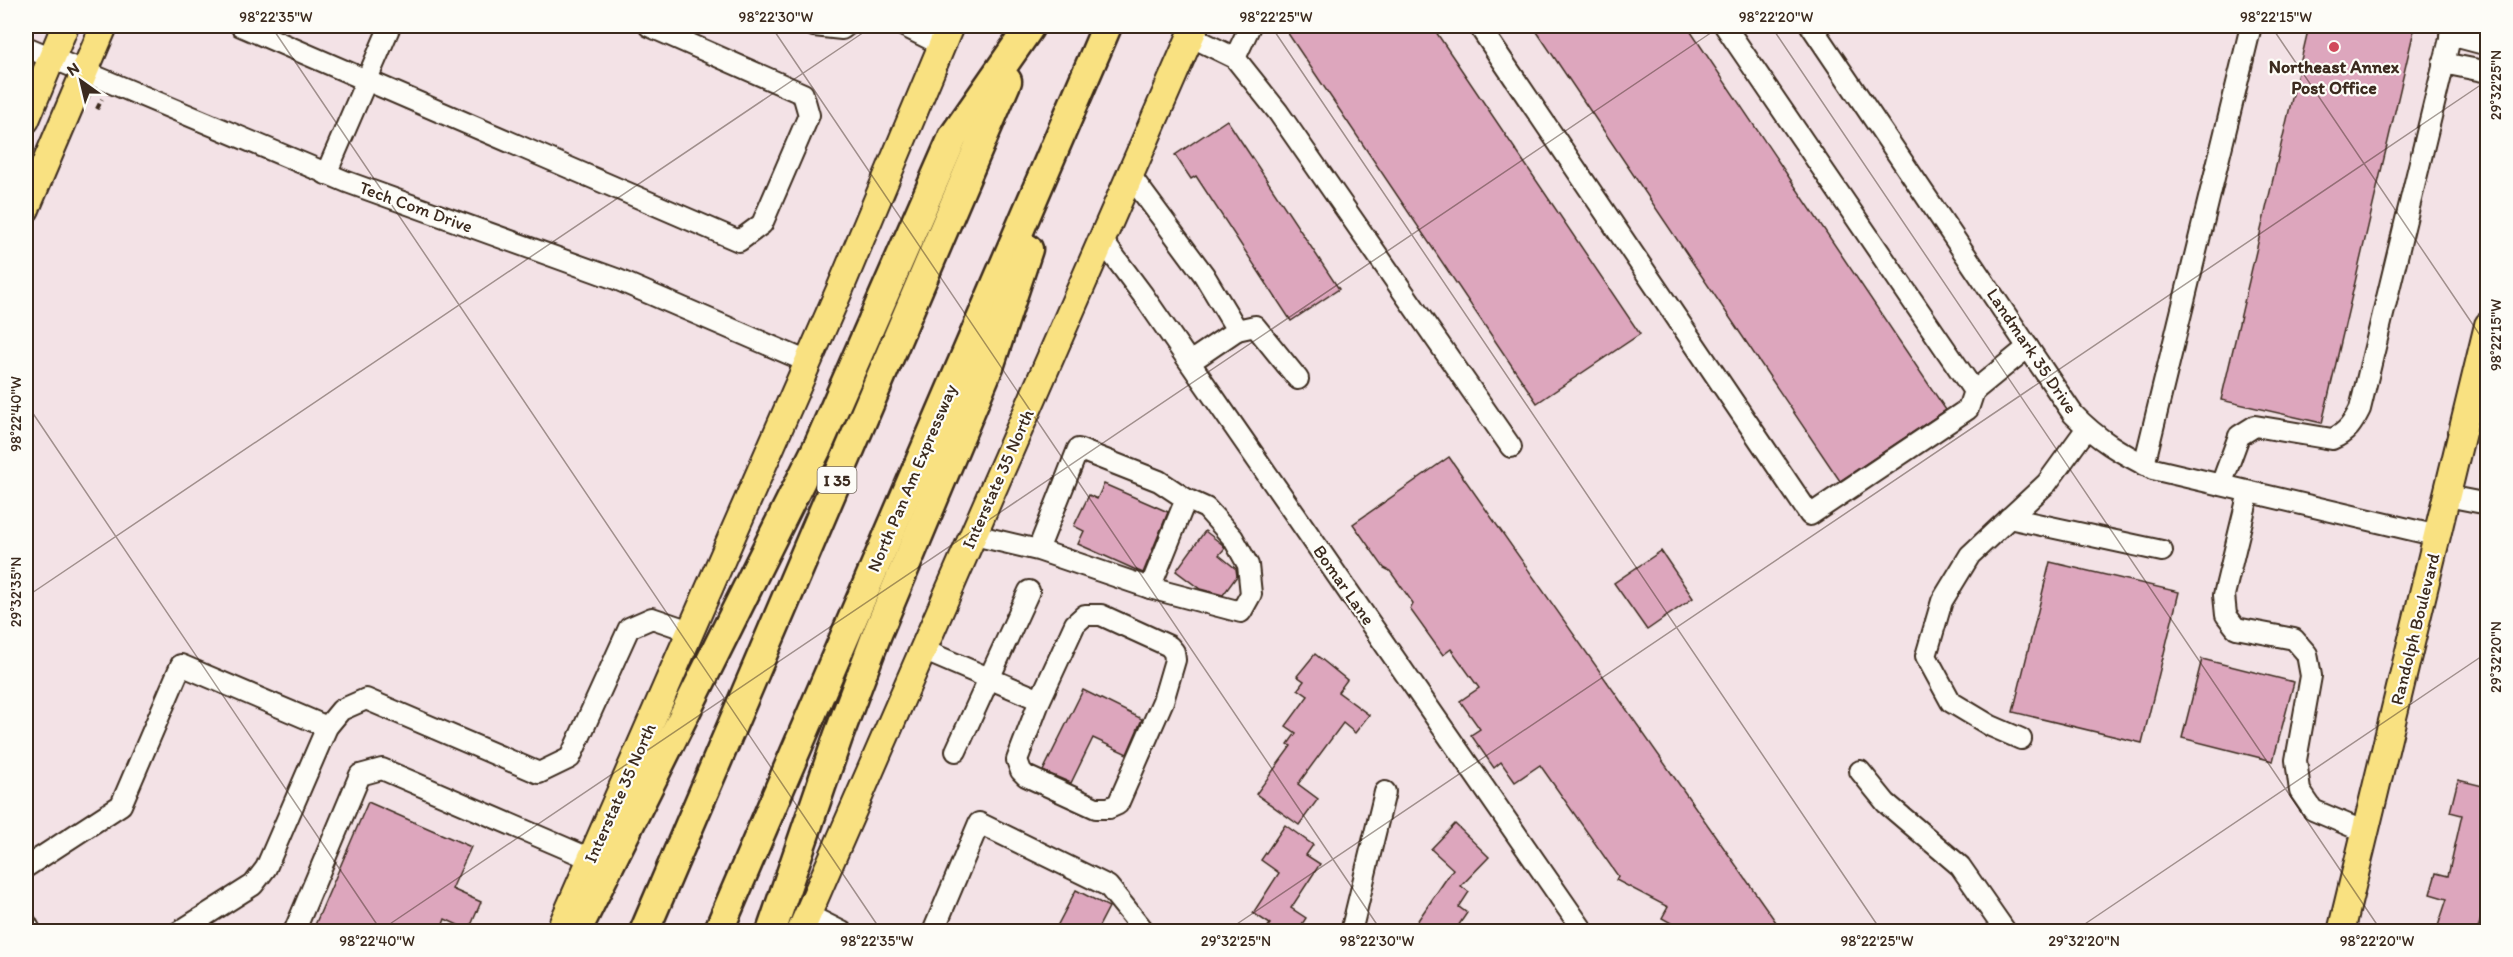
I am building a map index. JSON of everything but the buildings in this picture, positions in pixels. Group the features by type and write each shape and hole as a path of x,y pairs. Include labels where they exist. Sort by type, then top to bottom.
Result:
{"highway":[{"path":"576,932 818,446 953,137 1030,27"},
{"name":"I 35","path":"644,932 1030,27"},
{"name":"North Pan Am Expressway","path":"718,932 1106,29"},
{"path":"771,932 838,737 877,634 990,364 1086,71"}],"main road":[{"path":"26,120 66,26"},
{"path":"26,209 104,26"},
{"name":"Interstate 35 North","path":"804,923 1193,31"},
{"name":"Interstate 35 North","path":"559,932 808,362 946,35"},
{"name":"Randolph Boulevard","path":"2341,932 2487,325"}],"street":[{"path":"241,26 739,241 762,224 767,213 809,115 803,94 649,26"},
{"path":"326,174 390,26"},
{"path":"814,26 842,29 846,26"},
{"path":"904,26 946,35"},
{"path":"1235,58 1250,26"},
{"path":"1479,26 1810,515 1968,410 1974,390 2028,347"},
{"path":"1725,26 1974,390"},
{"name":"Landmark 35 Drive","path":"1811,26 2073,414 2087,428 2118,452 2153,469 2438,536"},
{"path":"2144,465 2251,26"},
{"path":"2221,485 2239,436 2245,430 2255,426 2332,439 2342,435 2352,425 2360,409 2451,30 2487,45"},
{"path":"1193,31 1235,58 1278,112 1511,447"},
{"name":"Tech Com Drive","path":"26,47 326,174 616,279 808,362"},
{"path":"2443,63 2487,72"},
{"path":"1130,175 1204,275 1237,330"},
{"name":"Bomar Lane","path":"1102,240 1190,362 1584,932"},
{"path":"1190,362 1237,330 1255,326 1298,379"},
{"path":"2021,739 1991,726 1951,702 1926,656 1942,601 1970,555 2047,483 2087,428"},
{"path":"974,535 1038,550 1150,588 1241,612 1251,594 1248,565 1233,538 1206,508 1186,499 1159,481 1078,449 1038,550"},
{"path":"2249,492 2224,595 2226,615 2236,628 2294,639 2307,654 2311,676 2296,760 2300,791 2313,810 2365,832"},
{"path":"2447,496 2487,504"},
{"path":"1150,588 1186,499"},
{"path":"2009,518 2162,551"},
{"path":"956,751 1029,591"},
{"path":"1085,615 1101,615 1168,646 1174,652 1175,660 1163,701 1118,804 1109,808 1096,808 1026,776 1021,771 1017,760 1040,700 1075,624 1085,615"},
{"path":"179,932 253,885 266,868 327,727 341,710 366,699 539,773 570,758 629,628 652,618 690,631"},
{"path":"923,650 1040,700"},
{"path":"26,867 121,805 181,665 327,727"},
{"path":"294,932 360,776 382,769 591,859"},
{"path":"1860,771 1893,809 1960,866 2006,932"},
{"path":"1351,932 1385,792"},
{"path":"933,932 979,823 1108,886 1145,932"},
{"path":"26,923 31,932"},
{"path":"804,923 842,932"}],"place":[{"name":"Northeast Annex Post Office","path":"2334,47"}]}
